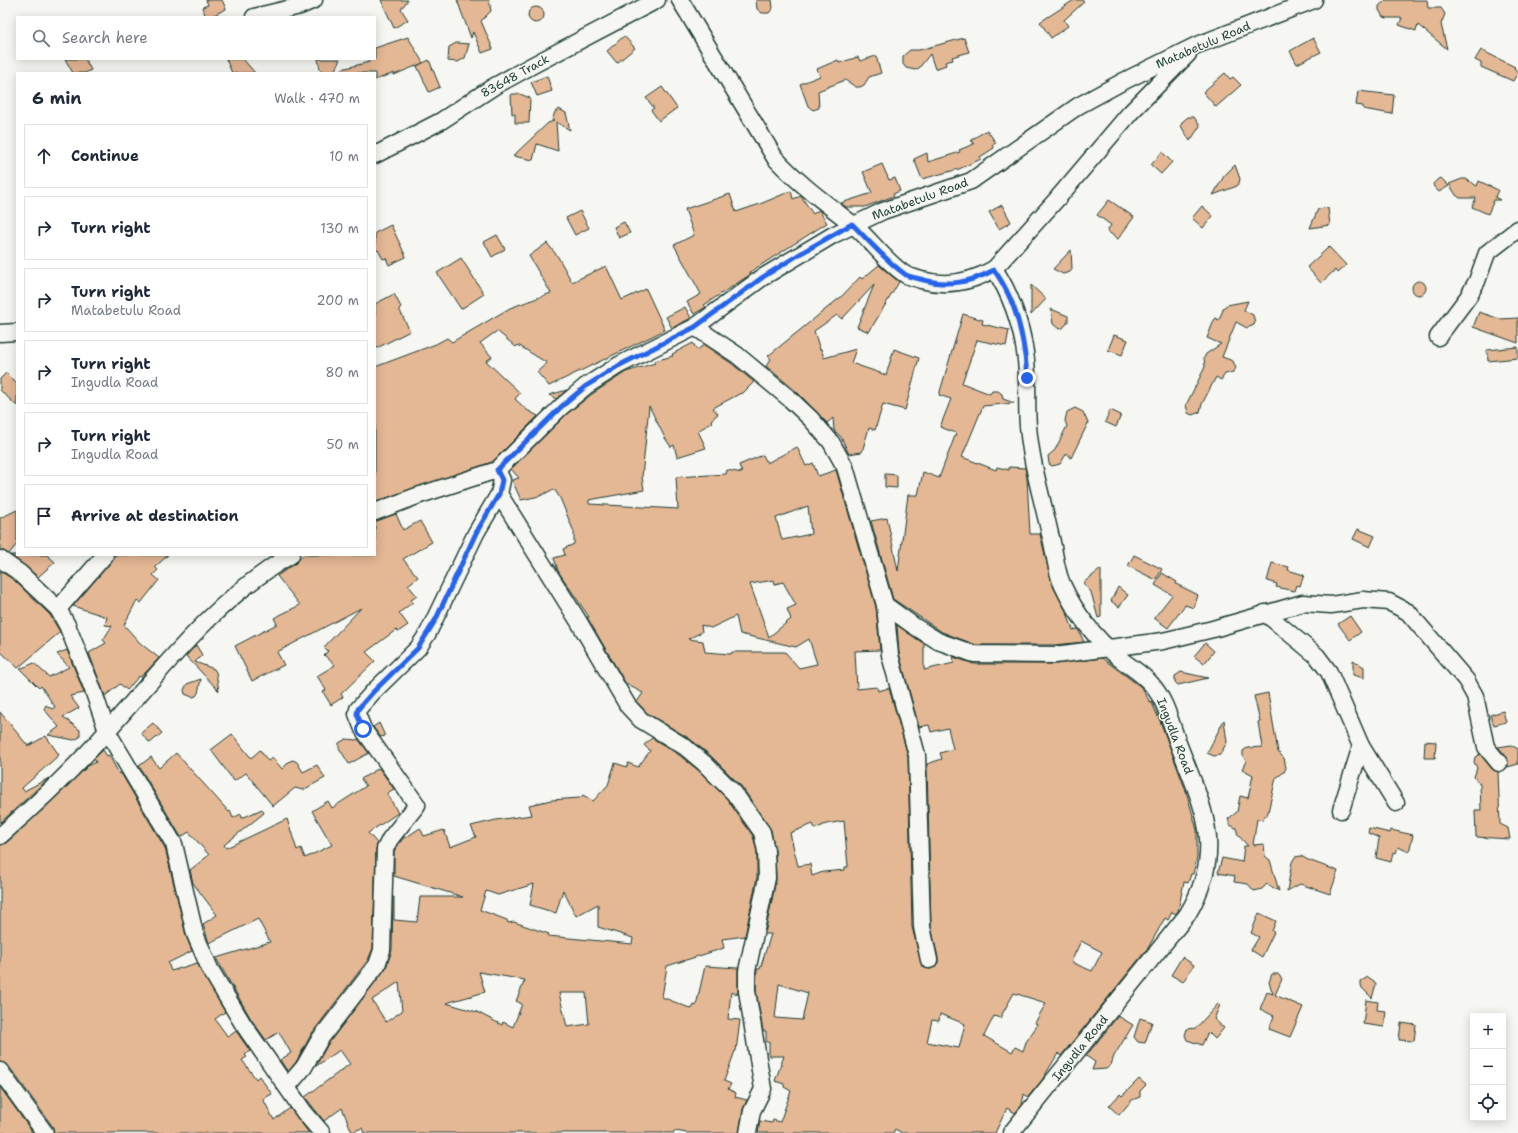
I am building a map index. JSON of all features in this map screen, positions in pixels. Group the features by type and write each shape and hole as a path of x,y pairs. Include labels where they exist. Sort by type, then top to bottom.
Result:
{"street":[{"path":"258,16 300,6 314,0"},
{"name":"83648 Track","path":"376,154 441,121 493,87 533,65 657,0"},
{"path":"680,0 775,158 810,192 852,224 888,260 907,276 932,283 947,284 970,281 994,270 1130,113 1195,46"},
{"name":"Matabetulu Road","path":"376,512 417,496 497,470 561,407 586,386 618,366 695,327 763,277 852,224 971,181 998,164 1078,106 1195,46 1314,0"},
{"path":"1438,336 1468,297 1477,281 1487,253 1518,229"},
{"name":"Ingudla Road","path":"994,270 1002,281 1012,305 1025,352 1031,449 1057,569 1062,584 1078,613 1108,649 1146,678 1159,694 1193,782 1205,818 1208,832 1209,856 1206,873 1197,898 1178,928 1011,1133"},
{"path":"695,327 737,355 790,398 831,442 845,466 872,567 885,605 890,655 917,754 922,928 929,960"},
{"path":"0,334 16,332"},
{"path":"287,1087 304,1067 320,1039 377,965 382,950 385,849 397,830 417,805 363,729 357,714 358,709 373,692 418,648 428,634 476,533 499,494 502,480 497,470"},
{"path":"499,494 579,622 628,706 641,720 685,747 704,763 734,793 762,832 765,841 767,878 747,971 747,991 763,1089 752,1110 748,1133"},
{"path":"58,609 104,556"},
{"path":"0,836 40,799 107,731 207,620 244,587 289,556"},
{"path":"0,559 20,573 58,609 67,625 92,686 107,731 174,844 196,934 210,969 243,1024 304,1112 322,1133"},
{"path":"885,605 938,641 974,654 1055,655 1108,649 1170,639 1213,629 1303,603 1331,604 1375,600 1389,602 1408,612 1466,680 1475,696 1486,747 1498,763"},
{"path":"1265,613 1323,663 1335,682 1361,746 1396,803"},
{"path":"1341,810 1361,746"},
{"path":"0,1071 45,1133"}],"building":[{"path":"206,0 222,0 226,9 212,16 206,16 202,7 208,5"},
{"path":"381,0 408,0 401,9 408,20 394,28"},
{"path":"457,0 489,0 491,11 481,21 493,49 482,53 473,32 471,38"},
{"path":"756,0 772,0 773,8 769,13 762,13 757,9"},
{"path":"1074,0 1082,0 1084,2 1064,20 1068,26 1051,38 1040,22"},
{"path":"1386,0 1427,0 1428,8 1441,8 1445,14 1441,24 1447,49 1418,25 1416,31 1399,25 1402,18 1383,17 1379,10 1379,6"},
{"path":"536,7 542,9 544,15 542,21 536,23 530,21 528,15 530,9"},
{"path":"624,36 635,48 617,63 607,51"},
{"path":"408,37 423,63 394,75 394,73 376,80 376,72 342,72 342,69 369,62 368,60 376,60 376,48"},
{"path":"964,38 969,52 952,57 953,60 945,62 946,65 935,69 930,54 919,68 915,70 906,68 903,64 903,56 910,50 919,50"},
{"path":"1313,38 1321,52 1297,64 1290,51"},
{"path":"456,43 469,44 465,58 458,62 448,61 449,47"},
{"path":"1481,50 1515,67 1514,68 1518,72 1513,81 1481,67 1481,63 1475,60"},
{"path":"876,56 881,73 869,77 864,85 860,87 856,87 845,80 818,91 819,108 813,110 808,106 800,84 820,76 817,69 838,60 839,63 858,57 860,61"},
{"path":"66,60 86,60 91,70 87,72 72,72"},
{"path":"226,60 244,60 254,72 232,72"},
{"path":"318,60 340,60 335,70 325,72 320,70"},
{"path":"429,60 440,87 429,92 417,66"},
{"path":"1225,73 1230,79 1233,77 1241,85 1216,107 1203,92"},
{"path":"547,76 552,91 537,96 531,82"},
{"path":"662,87 677,108 659,121 651,110 654,108 646,98"},
{"path":"1358,91 1394,95 1392,114 1363,109 1363,106 1356,105"},
{"path":"511,94 520,94 530,98 529,123 515,123 515,114 512,114"},
{"path":"559,109 566,113 570,130 556,122 558,151 537,144 533,160 513,156 548,123 554,121 552,120 555,112"},
{"path":"1188,117 1194,117 1200,126 1190,141 1181,126 1182,122"},
{"path":"987,130 996,143 992,145 994,148 980,157 981,159 959,169 922,179 914,159 927,153 928,162 960,152 959,150 974,144 971,140"},
{"path":"1162,152 1172,162 1161,174 1151,165"},
{"path":"882,164 889,180 895,178 900,191 893,194 894,196 865,207 846,207 841,203 872,193 863,172"},
{"path":"1235,165 1240,179 1237,186 1213,195 1224,176"},
{"path":"1441,178 1449,186 1439,192 1433,184"},
{"path":"1466,179 1477,186 1479,181 1498,190 1495,197 1500,200 1494,200 1488,214 1472,207 1476,198 1460,198 1456,195 1449,184"},
{"path":"791,191 793,199 801,196 813,214 819,210 827,223 750,272 751,274 704,305 706,307 694,314 687,302 701,294 674,245 694,235 685,209 730,194 736,212"},
{"path":"1109,200 1134,217 1118,239 1107,231 1111,225 1097,215"},
{"path":"1002,205 1011,222 999,229 989,212"},
{"path":"1202,206 1213,216 1203,228 1192,218"},
{"path":"1328,208 1330,225 1310,228 1318,209"},
{"path":"580,211 589,228 575,235 566,218"},
{"path":"624,222 630,233 619,238 614,227"},
{"path":"391,225 406,257 389,265 386,258 383,259 378,250 376,251 376,232"},
{"path":"497,235 505,249 492,257 484,242"},
{"path":"547,243 558,257 572,282 606,266 622,300 646,289 665,330 549,386 537,372 547,363 518,345 516,347 497,331 480,343 492,357 486,361 520,393 515,399 527,410 538,416 492,462 376,502 376,367 436,344 447,338 452,342 510,308 551,293 529,256"},
{"path":"1329,247 1346,265 1337,273 1335,270 1321,283 1307,267"},
{"path":"1071,250 1072,269 1070,272 1063,274 1053,269"},
{"path":"461,258 484,294 461,309 437,273"},
{"path":"879,265 899,282 869,332 857,327 874,285 842,319 837,315 814,331 820,350 821,349 824,358 856,349 851,363 886,375 894,349 919,358 905,410 883,404 875,430 869,428 862,452 849,454 841,437 834,430 833,418 827,423 797,392 766,366 771,359 768,356 842,296 860,277 862,279"},
{"path":"1416,281 1422,281 1426,285 1426,291 1422,295 1416,295 1412,291 1412,285"},
{"path":"1031,285 1046,299 1031,315"},
{"path":"394,294 401,307 399,309 410,331 376,348 376,303"},
{"path":"1248,301 1244,310 1253,315 1255,322 1254,325 1247,328 1236,322 1222,357 1233,361 1236,368 1233,372 1225,374 1221,380 1216,377 1202,404 1200,412 1192,415 1188,413 1186,405 1205,367 1204,358 1206,354 1221,344 1207,338 1215,318 1219,320 1224,307 1227,305"},
{"path":"685,307 691,318 672,328 666,317"},
{"path":"1051,309 1068,316 1068,322 1063,328 1059,329 1053,324"},
{"path":"1479,312 1500,319 1518,318 1518,343 1473,327"},
{"path":"963,314 983,320 982,324 1009,330 1006,346 977,340 962,383 990,394 992,391 998,391 1002,394 1003,399 1014,403 983,406 962,457 996,470 997,467 1009,470 1009,467 1025,468 1027,478 1030,534 1040,534 1052,584 1067,613 1073,630 1078,629 1084,642 1054,645 976,645 942,632 893,599 871,521 887,518 898,571 908,495 918,495 923,472 939,478 956,433 940,427 951,399 939,395"},
{"path":"1114,335 1128,340 1122,355 1108,350"},
{"path":"693,343 697,350 704,345 731,363 754,382 742,394 741,393 713,408 718,414 711,420 712,422 698,431 706,448 677,457 674,445 671,447 665,438 649,406 642,477 644,490 589,500 589,504 678,509 676,477 726,474 727,470 742,473 739,465 763,455 767,463 797,447 806,466 813,463 818,476 836,470 876,607 880,650 855,651 857,689 877,687 878,691 889,688 908,756 912,927 922,967 931,969 938,963 931,926 927,764 942,759 940,753 953,749 948,728 931,732 929,725 919,727 899,653 897,625 924,644 924,670 954,663 953,657 974,664 1055,664 1102,658 1141,687 1150,702 1151,701 1160,721 1186,791 1197,830 1197,857 1193,874 1191,874 1188,883 1184,882 1178,911 1176,914 1172,912 1168,920 1165,918 1148,948 1061,1056 1058,1053 1042,1080 1028,1097 1024,1094 1022,1105 1015,1113 1007,1108 995,1133 902,1133 895,1129 893,1133 758,1133 760,1121 772,1123 773,1120 780,1122 791,1091 784,1087 784,1084 775,1081 784,1056 769,1056 769,1042 766,1042 766,1031 763,1031 756,990 757,969 760,969 771,934 765,934 776,880 775,851 771,830 742,787 711,756 690,739 647,713 637,702 643,693 626,684 587,617 589,617 558,571 554,558 565,555 563,549 574,544 574,532 560,498 554,489 540,496 521,500 512,480 519,478 511,469 567,414 592,394 626,372 655,363 654,361 673,356 672,354","holes":["808,506 811,534 782,540 776,518","774,580 775,584 783,582 796,605 787,609 791,619 769,637 750,584","736,616 740,634 796,647 809,639 817,664 799,668 785,652 732,652 731,654 705,652 703,641 688,639 702,632 701,625 711,628","844,821 848,867 845,867 845,870 823,872 812,876 810,864 798,866 790,833 813,824 815,829 826,824","1081,941 1102,952 1092,971 1071,962","779,984 808,993 802,1020 775,1018","1014,993 1046,1003 1035,1023 1038,1024 1026,1042 1023,1051 1015,1047 1012,1052 984,1036 994,1016 1000,1018","940,1014 965,1024 959,1048 927,1042 932,1020 939,1021"]},
{"path":"1518,347 1518,358 1488,361 1487,350"},
{"path":"6,373 16,383 16,405 0,390 0,379"},
{"path":"567,390 556,399 549,395"},
{"path":"1075,408 1083,412 1088,423 1071,458 1067,453 1060,464 1052,466 1049,464 1048,456 1055,450 1067,426 1065,421 1067,412"},
{"path":"1110,410 1121,415 1116,427 1105,422"},
{"path":"885,474 897,475 897,488 885,487"},
{"path":"16,510 16,545 9,554 0,550 0,518"},
{"path":"396,514 403,530 420,521 432,542 403,559 418,577 408,585 417,596 411,600 413,602 399,613 408,625 398,632 396,630 366,652 375,661 341,694 343,697 331,705 323,692 326,690 317,676 335,665 324,655 328,651 324,647 361,608 277,652 284,665 252,681 235,646 277,624 274,618 300,605 277,576 296,563 302,556 376,556 376,521"},
{"path":"1358,529 1375,536 1370,547 1353,539"},
{"path":"11,555 48,556 55,562 38,577"},
{"path":"1134,555 1162,569 1156,580 1128,566"},
{"path":"114,556 167,556 155,567 158,570 153,575 159,580 141,603 137,600 124,625 140,643 159,658 145,673 140,677 139,676 127,690 120,684 105,696 89,653 106,643 103,640 112,626 105,625 107,617 73,606 112,561"},
{"path":"1272,563 1289,567 1288,570 1304,575 1300,586 1296,585 1294,591 1276,587 1277,584 1267,581"},
{"path":"1101,569 1101,617 1098,618 1091,592 1083,583"},
{"path":"0,571 14,580 50,615 60,632 18,668 0,651"},
{"path":"1162,573 1177,582 1176,584 1198,595 1194,608 1185,605 1168,628 1154,618 1172,595 1155,585"},
{"path":"1118,587 1128,595 1119,607 1111,601"},
{"path":"1350,616 1361,632 1350,640 1338,624"},
{"path":"1205,643 1214,651 1204,664 1194,656"},
{"path":"196,645 202,655 195,662 214,669 216,672 219,691 186,656"},
{"path":"67,650 84,693 70,696 79,708 63,717 80,730 80,737 74,740 48,735 59,727 44,709 46,705 52,709 55,707 41,686 39,688 20,669 34,663 49,677 69,667 57,654"},
{"path":"1353,660 1364,667 1364,678 1353,675"},
{"path":"1181,672 1208,678 1178,685 1175,682 1175,676"},
{"path":"201,679 196,696 192,697 185,694 184,690 187,684"},
{"path":"1268,693 1278,752 1284,758 1286,768 1284,772 1276,778 1267,816 1264,816 1263,820 1257,819 1253,845 1264,844 1265,856 1270,860 1279,891 1267,884 1262,889 1254,891 1248,884 1234,882 1235,876 1218,873 1222,858 1242,862 1244,846 1248,846 1238,835 1236,828 1230,825 1228,819 1237,812 1240,796 1248,798 1253,775 1242,769 1246,761 1243,756 1243,751 1247,748 1262,747 1258,722 1260,721 1254,696"},
{"path":"1503,711 1506,722 1494,725 1490,715"},
{"path":"0,712 28,746 46,736 59,755 22,788 24,791 49,778 0,823"},
{"path":"1224,720 1227,742 1220,755 1214,756 1207,753"},
{"path":"153,723 162,733 150,743 141,733"},
{"path":"379,723 385,736 381,737 373,727"},
{"path":"232,734 251,758 260,750 268,761 273,758 282,769 293,760 297,762 303,772 317,765 325,778 303,790 295,788 273,806 246,773 234,781 211,750"},
{"path":"652,738 679,755 698,770 727,799 753,836 757,852 757,877 745,936 722,939 724,948 667,966 662,997 692,1009 694,1005 696,1006 705,966 738,968 738,994 731,992 728,1019 740,1020 736,1051 724,1081 731,1084 728,1089 736,1093 735,1097 747,1100 743,1109 739,1133 688,1133 674,1131 674,1133 364,1133 362,1128 352,1132 342,1108 324,1121 305,1097 350,1064 340,1050 316,1066 328,1044 386,968 392,950 393,897 394,920 417,922 420,897 463,897 394,876 394,851 404,837 405,838 420,828 424,836 444,830 450,847 476,837 471,826 496,820 532,815 529,805 551,800 580,798 583,795 593,801 608,785 615,763 627,767 628,763 638,767 650,751 644,745","holes":["534,884 530,905 556,913 563,890 576,916 598,904 598,927 633,938 632,944 548,936 549,934 514,922 508,923 507,920 480,910 486,891 498,895","479,972 525,980 516,1001 522,1004 513,1027 503,1022 502,1025 477,1012 446,1003 485,992","399,982 402,1011 386,1022 372,1000","559,993 586,993 589,1024 567,1027"]},
{"path":"346,739 358,739 369,753 349,764 339,748 339,743"},
{"path":"1425,741 1436,742 1435,758 1424,758"},
{"path":"1511,745 1518,749 1518,764 1508,767 1507,757 1498,747"},
{"path":"103,750 107,756 109,755 119,774 121,773 165,848 175,889 173,890 177,897 186,936 192,951 168,963 171,971 197,963 225,1012 215,1019 228,1037 236,1031 250,1051 245,1055 247,1057 242,1060 256,1079 259,1076 272,1094 263,1099 274,1120 290,1108 309,1133 54,1133 53,1127 8,1065 0,1062 0,845 6,843 88,766 96,762 94,759"},
{"path":"176,753 229,812 230,811 233,818 241,814 242,818 262,809 264,813 224,845 226,848 287,819 297,850 301,848 305,858 332,845 312,811 328,801 332,808 366,786 361,779 379,768 394,789 387,793 398,813 368,833 377,843 373,948 368,960 312,1033 296,1062 288,1072 280,1060 291,1053 279,1032 266,1040 251,1019 216,958 270,942 258,919 209,943 203,924 217,915 193,883 190,870 209,855 189,832 181,837 139,766 151,757 159,768"},
{"path":"1480,754 1492,769 1498,772 1500,824 1508,828 1510,839 1476,837 1475,810 1481,810 1480,784 1474,777 1477,768 1474,762 1475,757"},
{"path":"1369,828 1390,833 1391,830 1413,835 1409,852 1398,847 1396,853 1393,852 1391,862 1376,858 1379,838 1368,833"},
{"path":"1301,856 1338,871 1330,894 1300,884 1287,891 1292,862 1295,857"},
{"path":"1259,913 1276,921 1272,931 1274,932 1262,957 1251,950 1259,937 1251,933"},
{"path":"1182,957 1194,965 1183,982 1171,975"},
{"path":"1272,974 1278,974 1282,979 1275,995 1303,1007 1290,1037 1269,1029 1274,1016 1260,1009 1267,992 1273,994 1269,982"},
{"path":"1368,977 1376,984 1372,998 1361,985 1361,981"},
{"path":"1366,1000 1378,1002 1377,1010 1386,1011 1384,1027 1363,1024"},
{"path":"1218,1004 1220,1005 1214,1019 1224,1028 1215,1039 1208,1032 1202,1045 1187,1040 1185,1035 1187,1029 1196,1028"},
{"path":"1118,1016 1133,1025 1114,1056 1111,1065 1106,1069 1092,1070 1095,1062 1086,1056"},
{"path":"1140,1018 1152,1022 1145,1043 1138,1042 1134,1037"},
{"path":"1401,1023 1416,1025 1414,1041 1399,1040"},
{"path":"1139,1079 1146,1085 1140,1091 1140,1097 1132,1100 1119,1115 1109,1106 1120,1094 1122,1096"},
{"path":"0,1087 33,1133 0,1133"}],"route":[{"path":"363,729 357,714 358,709 373,692 387,680 418,648 436,619 476,533 499,494 502,480 497,470 561,407 586,386 618,366 695,327 763,277 833,234 852,224 888,260 907,276 932,283 947,284 970,281 994,270 1002,281 1012,305 1022,337 1027,378"}]}
